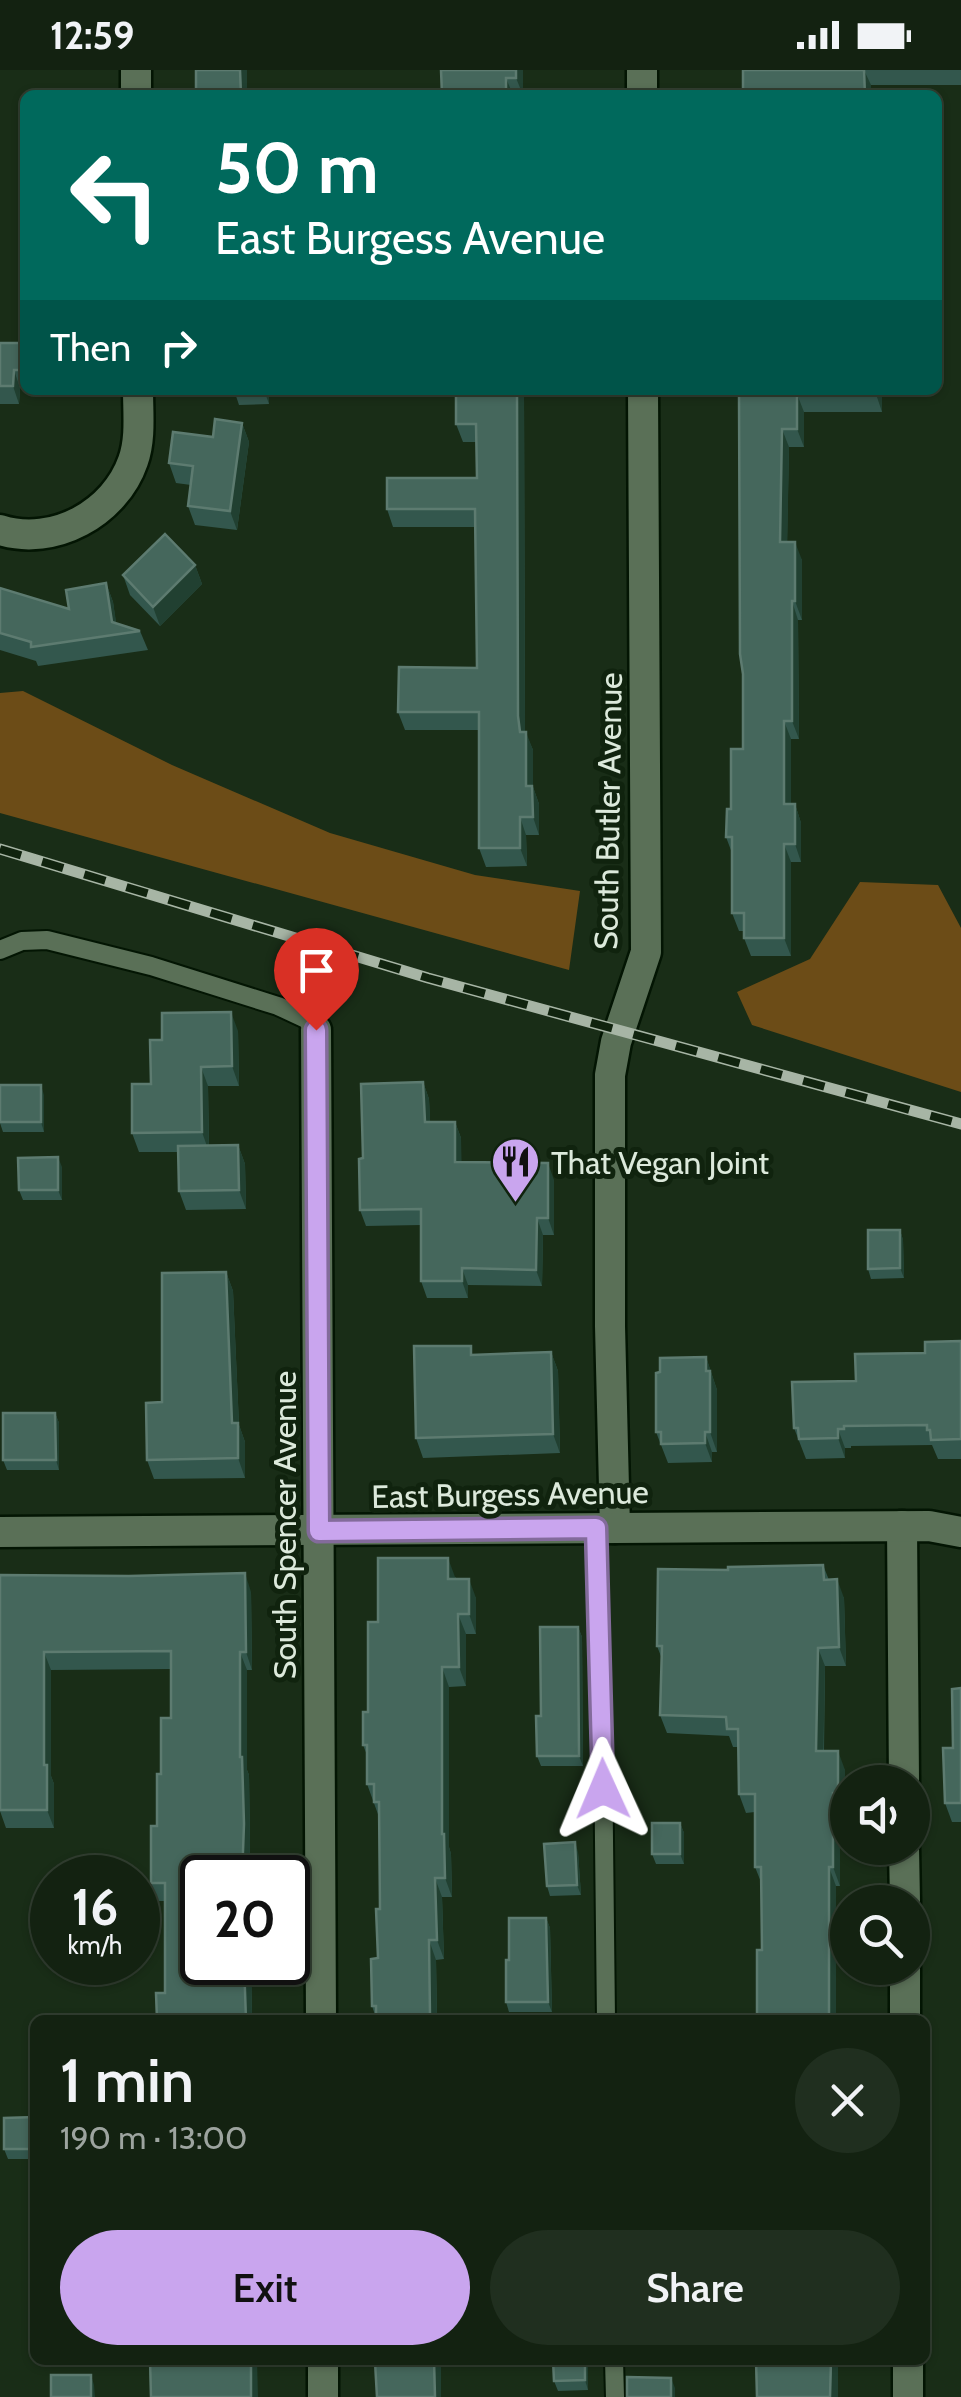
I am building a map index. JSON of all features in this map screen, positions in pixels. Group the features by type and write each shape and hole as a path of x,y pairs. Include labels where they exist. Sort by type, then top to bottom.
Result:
{"street":[{"path":"0,530 31,535 64,528 94,514 118,490 134,460 138,395"},
{"name":"South Butler Avenue","path":"606,1528 610,1075 616,1042 646,952 643,395"},
{"name":"South Spencer Avenue","path":"316,1030 321,2015"},
{"path":"902,1526 904,1765"},
{"name":"East Burgess Avenue","path":"0,1532 902,1526 961,1532"},
{"path":"905,1985 906,2015"},
{"path":"323,2365 323,2397"},
{"path":"908,2365 908,2397"}],"lane":[{"path":"0,950 22,941 47,940 151,966 278,1006 306,1020 316,1030"},
{"path":"606,1528 606,2015"},
{"path":"614,2365 615,2397"}],"shaded area":[{"path":"23,691 172,765 330,833 475,875 580,891 569,970 0,813 0,693"},
{"path":"860,882 938,885 961,928 961,1092 752,1025 737,992 810,959"}],"building":[{"path":"196,70 240,70 241,90 196,90"},
{"path":"441,70 516,70 516,78 506,78 506,90 442,90"},
{"path":"743,70 864,70 865,90 743,90"},
{"path":"0,343 20,343 20,370 14,370 13,386 0,386"},
{"path":"456,395 517,395 518,716 520,732 526,732 526,786 532,786 533,817 520,817 520,848 479,848 479,712 398,712 399,667 477,668 475,509 387,509 387,478 477,478 476,424 456,424"},
{"path":"739,395 797,395 797,429 782,429 780,542 795,542 792,721 784,721 784,804 795,804 795,844 784,844 784,938 744,938 744,913 732,913 732,837 726,837 727,809 731,809 731,749 743,749"},
{"path":"215,419 242,423 230,511 188,506 193,466 169,463 173,432 213,437"},
{"path":"165,534 195,565 153,607 123,575"},
{"path":"106,583 112,622 140,631 31,647 31,642 0,633 0,588 69,609 66,590"},
{"path":"231,1012 232,1066 201,1067 202,1132 132,1133 132,1084 151,1084 150,1040 162,1040 162,1013"},
{"path":"423,1082 425,1122 455,1122 455,1162 548,1163 548,1218 537,1218 536,1270 462,1268 462,1281 421,1281 421,1209 360,1210 361,1084"},
{"path":"0,1085 41,1085 41,1122 0,1122"},
{"path":"238,1145 239,1190 179,1191 178,1146"},
{"path":"58,1157 58,1190 19,1190 18,1158"},
{"path":"868,1230 900,1230 900,1268 868,1269"},
{"path":"226,1272 232,1423 238,1423 238,1458 147,1460 146,1403 162,1402 162,1273"},
{"path":"961,1341 961,1439 931,1440 927,1425 844,1426 838,1429 838,1438 799,1439 798,1428 794,1428 792,1382 856,1381 855,1354 925,1353 925,1342"},
{"path":"414,1346 471,1346 471,1355 551,1352 553,1434 416,1438"},
{"path":"706,1357 706,1371 710,1371 710,1432 705,1432 705,1443 661,1444 661,1432 656,1432 656,1373 660,1372 660,1358"},
{"path":"3,1413 55,1413 56,1460 3,1460"},
{"path":"378,1558 448,1558 448,1579 469,1579 469,1614 458,1614 459,1667 442,1667 445,1878 435,1878 437,1940 429,1940 430,2015 376,2015 376,2006 372,2006 371,1959 378,1958 376,1909 380,1909 379,1802 374,1802 374,1784 367,1784 363,1712 368,1712 368,1622 378,1622"},
{"path":"823,1565 824,1580 837,1579 839,1647 818,1648 816,1751 838,1751 838,1765 830,1765 833,1867 829,1867 829,2015 757,2015 757,1950 762,1950 761,1867 755,1867 755,1794 739,1794 738,1729 727,1729 726,1717 660,1715 658,1569"},
{"path":"245,1573 246,1652 240,1652 243,1855 180,1855 180,1985 245,1985 246,2015 157,2015 156,1993 165,1993 165,1883 160,1883 160,1855 151,1855 151,1826 157,1826 161,1718 171,1718 171,1651 44,1652 47,1810 0,1810 0,1575"},
{"path":"540,1627 578,1627 579,1756 537,1756 536,1716 541,1716"},
{"path":"961,1688 961,1803 945,1803 943,1748 953,1748 952,1689"},
{"path":"652,1823 680,1823 680,1854 652,1854"},
{"path":"575,1842 577,1885 547,1886 544,1844"},
{"path":"509,1918 546,1918 548,2002 506,2002"},
{"path":"30,2117 30,2149 4,2149 4,2118"},
{"path":"150,2365 251,2365 251,2397 151,2397"},
{"path":"375,2365 434,2365 435,2397 377,2397"},
{"path":"553,2365 585,2365 585,2380 554,2381"},
{"path":"756,2365 831,2365 830,2397 757,2397"},
{"path":"51,2375 91,2375 91,2397 51,2397"},
{"path":"627,2377 671,2378 671,2397 627,2397"}],"railway":[{"path":"0,849 428,978 961,1124"}],"place":[{"name":"That Vegan Joint","path":"516,1204"}],"route":[{"path":"316,1030 319,1531 596,1528 603,1789"}]}
